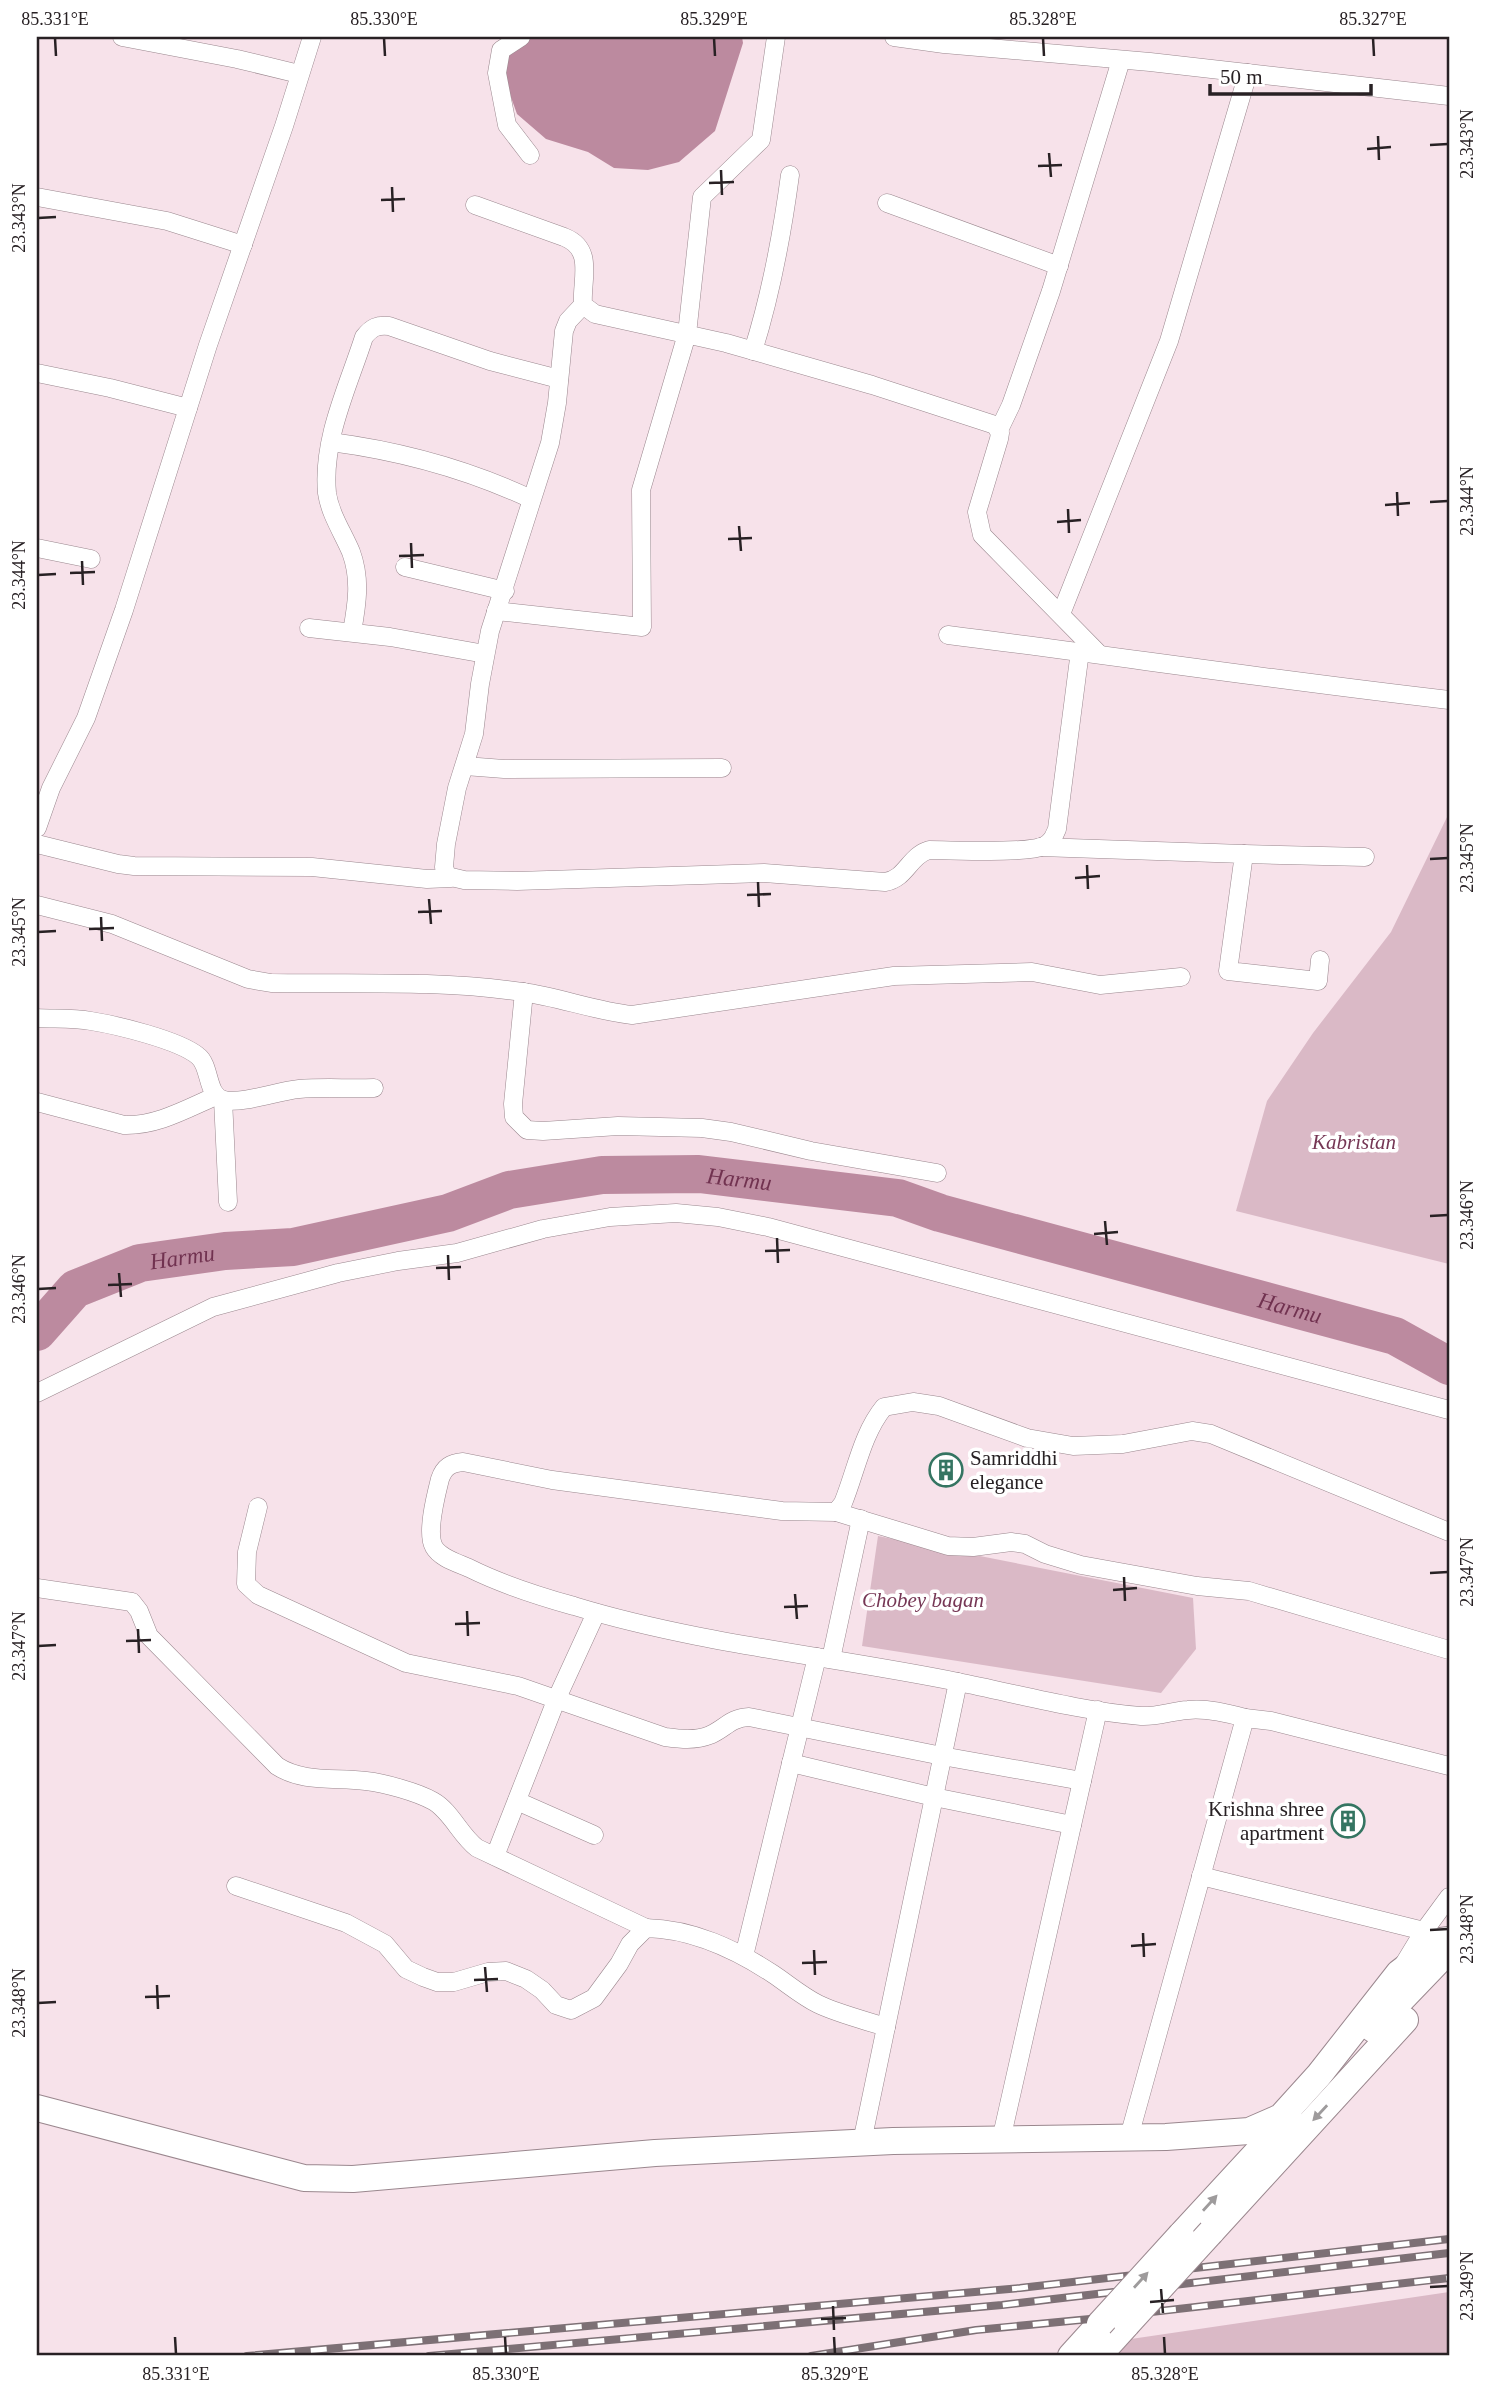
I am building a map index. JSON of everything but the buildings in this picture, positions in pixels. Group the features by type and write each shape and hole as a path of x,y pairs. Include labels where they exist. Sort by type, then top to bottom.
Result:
{"main road":[{"path":"37,2108 304,2178 353,2179 655,2153 862,2142 1129,2137 1249,2131 1281,2117 1319,2075 1399,1973 1441,1941 1449,1940"},
{"path":"1071,2356 1449,1949"},
{"path":"1098,2356 1449,1972"}],"street":[{"path":"122,37 299,74"},
{"path":"37,828 51,788 86,718 143,555 188,408 312,37"},
{"path":"521,37 501,50 497,73 507,125 530,155"},
{"path":"496,611 642,627 641,490 687,334 702,197 761,140 776,37"},
{"path":"894,37 1449,96"},
{"path":"1100,654 990,545 982,535 977,512 998,444 999,429 1020,380 1059,267 1121,60"},
{"path":"1062,614 1169,341 1248,73"},
{"path":"753,351 773,276 790,175"},
{"path":"37,197 167,221 243,245"},
{"path":"887,203 1059,267"},
{"path":"451,878 445,872 444,859 457,788 474,734 485,654 496,611 505,591 550,443 564,331 568,321 583,305 586,270 582,250 577,243 475,205"},
{"path":"583,305 604,316 753,351 991,422 999,429"},
{"path":"352,632 358,596 357,575 351,552 333,514 326,473 336,418 364,337 370,329 378,325 390,326 500,364 559,379"},
{"path":"37,373 188,408"},
{"path":"331,442 381,449 455,469 492,481 531,499"},
{"path":"37,548 90,559"},
{"path":"405,567 505,591"},
{"path":"309,628 352,632 485,654"},
{"path":"948,635 1449,700"},
{"path":"1040,847 1053,839 1057,829 1080,651"},
{"path":"465,766 722,768"},
{"path":"37,844 134,866 312,867 417,878 517,881 764,873 885,882 898,877 919,853 929,850 1040,847 1365,857"},
{"path":"1244,853 1228,971 1318,981 1320,960"},
{"path":"37,905 112,924 248,979 271,983 463,986 524,992 615,1013 632,1014 894,976 932,973 1032,972 1100,985 1181,977"},
{"path":"524,992 513,1104 514,1117 527,1130 631,1126 702,1128 731,1132 811,1152 937,1173"},
{"path":"37,1018 90,1021 163,1040 198,1056 220,1098 228,1202"},
{"path":"37,1102 124,1125 138,1125 156,1122 220,1098 249,1098 298,1089 374,1088"},
{"path":"37,1393 204,1311 253,1295 338,1273 457,1253 543,1229 610,1217 676,1213 718,1217 768,1227 1449,1410"},
{"path":"836,1512 843,1503 875,1418 884,1407 913,1402 939,1406 1027,1438 1073,1446 1124,1444 1192,1431 1211,1434 1449,1532"},
{"path":"1449,1650 1249,1591 1197,1586 1081,1565 1045,1554 1025,1544 1011,1542 973,1547 948,1546 836,1512 782,1511 552,1480 463,1462 452,1463 440,1477 430,1533 433,1546 440,1554 485,1576 522,1591 662,1630 958,1682 1098,1710 1142,1716 1188,1710 1214,1711 1271,1721 1449,1766"},
{"path":"258,1507 245,1570 246,1584 258,1595 406,1663 498,1681 557,1698 641,1729 681,1739 712,1734 737,1717 749,1717 1082,1781"},
{"path":"744,1956 800,1726 824,1658 861,1519"},
{"path":"37,1588 132,1602 139,1611 149,1636 277,1766 288,1773 367,1781 425,1797 441,1807 468,1841 495,1856 646,1928 686,1932 744,1956 820,2005 886,2027"},
{"path":"495,1856 557,1698 596,1613"},
{"path":"862,2142 958,1682"},
{"path":"1001,2140 1098,1710"},
{"path":"1129,2137 1245,1718"},
{"path":"791,1763 934,1797 1072,1825"},
{"path":"517,1801 594,1835"},
{"path":"1201,1876 1423,1931"},
{"path":"236,1885 346,1923 385,1944 406,1969 423,1978 437,1982 454,1982 488,1972 506,1971 526,1979 542,1990 556,2005 571,2010 594,1998 630,1944 646,1928"},
{"path":"1399,1973 1423,1931 1449,1897"}],"green space":[{"name":"Kabristan","path":"1449,808 1449,1264 1236,1211 1267,1101 1313,1033 1391,932"},
{"name":"Chobey bagan","path":"878,1536 1193,1598 1196,1649 1161,1693 862,1646"},
{"path":"1449,2292 1449,2356 1099,2356 1097,2344"}],"shaded area":[{"path":"514,37 742,37 743,43 715,131 679,162 648,170 614,168 588,152 546,139 517,114 503,75"}],"waterway":[{"name":"Harmu","path":"37,1332 75,1289 140,1263 225,1251 293,1247 448,1213 509,1190 602,1175 699,1174 898,1198 940,1213 1395,1336 1449,1366"}],"railway":[{"path":"247,2356 1020,2288 1449,2239"},
{"path":"429,2356 1002,2305 1449,2253"},
{"path":"811,2356 976,2330 1449,2278"}],"place":[{"name":"Samriddhi elegance","path":"946,1470"},
{"name":"Krishna shree apartment","path":"1348,1821"}]}
